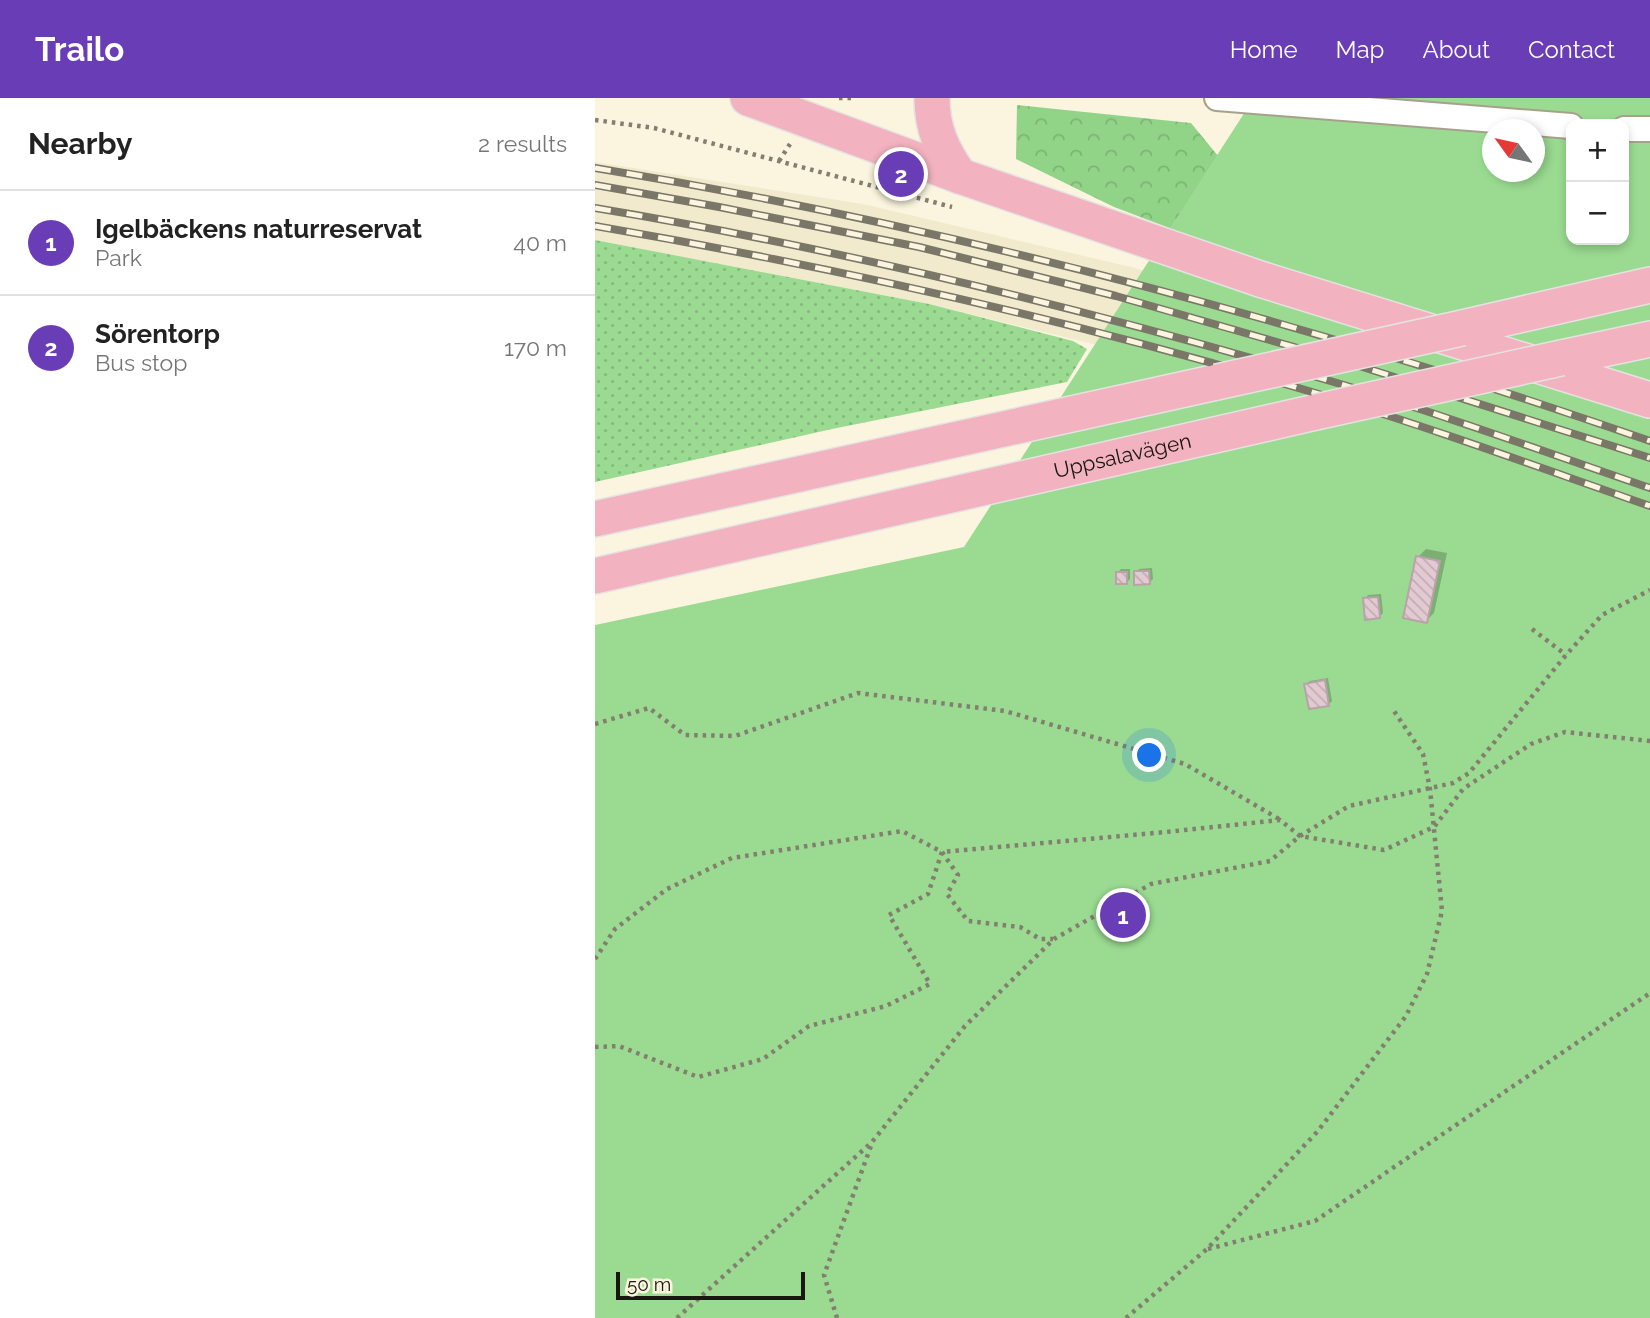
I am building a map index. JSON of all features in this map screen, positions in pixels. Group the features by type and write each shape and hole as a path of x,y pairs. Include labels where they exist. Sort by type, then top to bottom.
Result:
{"highway":[{"path":"748,98 960,176 1260,279 1650,400"},
{"path":"932,98 932,116 937,135 944,154 960,176"},
{"path":"595,519 1650,285"},
{"name":"Uppsalavägen","path":"595,576 1650,339"}],"street":[{"path":"1217,98 1566,126"},
{"path":"1629,129 1650,129"}],"path":[{"path":"595,120 654,128 779,161"},
{"path":"677,1318 872,1142 965,1026 1054,939 1151,884 1270,860 1300,836 1349,806 1453,783 1468,773 1566,654 1602,615 1650,590"},
{"path":"1532,629 1566,654"},
{"path":"595,724 649,708 685,735 735,736 857,693 1005,711 1185,764 1280,820 1300,836 1384,850 1434,827 1463,789 1531,744 1565,732 1650,741"},
{"path":"1126,1318 1207,1249 1317,1132 1406,1016 1427,974 1442,911 1430,789 1423,754 1394,711"},
{"path":"942,852 1280,820"},
{"path":"595,959 615,929 667,889 732,858 902,831 942,852 958,876 947,894 968,921 1020,928 1040,939 1054,939"},
{"path":"595,1047 619,1046 698,1077 763,1059 809,1026 886,1006 930,984 889,915 929,894 942,852"},
{"path":"1207,1249 1315,1221 1650,993"},
{"path":"838,1318 824,1275 872,1142"}],"shaded area":[{"path":"595,162 863,204 1135,268 1569,401 1151,358 929,304 595,240"}],"green space":[{"path":"1254,98 1650,98 1650,1318 595,1318 595,625 964,547"},
{"path":"1017,105 1191,123 1246,190 1482,173 1482,182 1540,182 1566,231 1566,244 1267,265 1114,207 1016,159"},
{"path":"595,240 929,304 1073,341 1087,349 1067,382 832,429 595,482"}],"building":[{"path":"1416,556 1440,561 1427,623 1403,618"},
{"path":"1134,571 1149,571 1150,584 1134,585"},
{"path":"1116,572 1127,572 1127,584 1116,584"},
{"path":"1378,597 1380,618 1365,620 1363,598"},
{"path":"1325,680 1329,706 1309,709 1304,684"}],"railway":[{"path":"595,168 863,219 1128,282 1391,356 1650,441"},
{"path":"595,185 919,247 1116,296 1350,363 1650,458"},
{"path":"595,208 872,262 1146,329 1367,392 1650,488"},
{"path":"595,226 870,279 1142,344 1363,408 1650,506"}],"place":[{"name":"Sörentorp","path":"901,174"},
{"name":"Igelbäckens naturreservat","path":"1123,915"}]}
